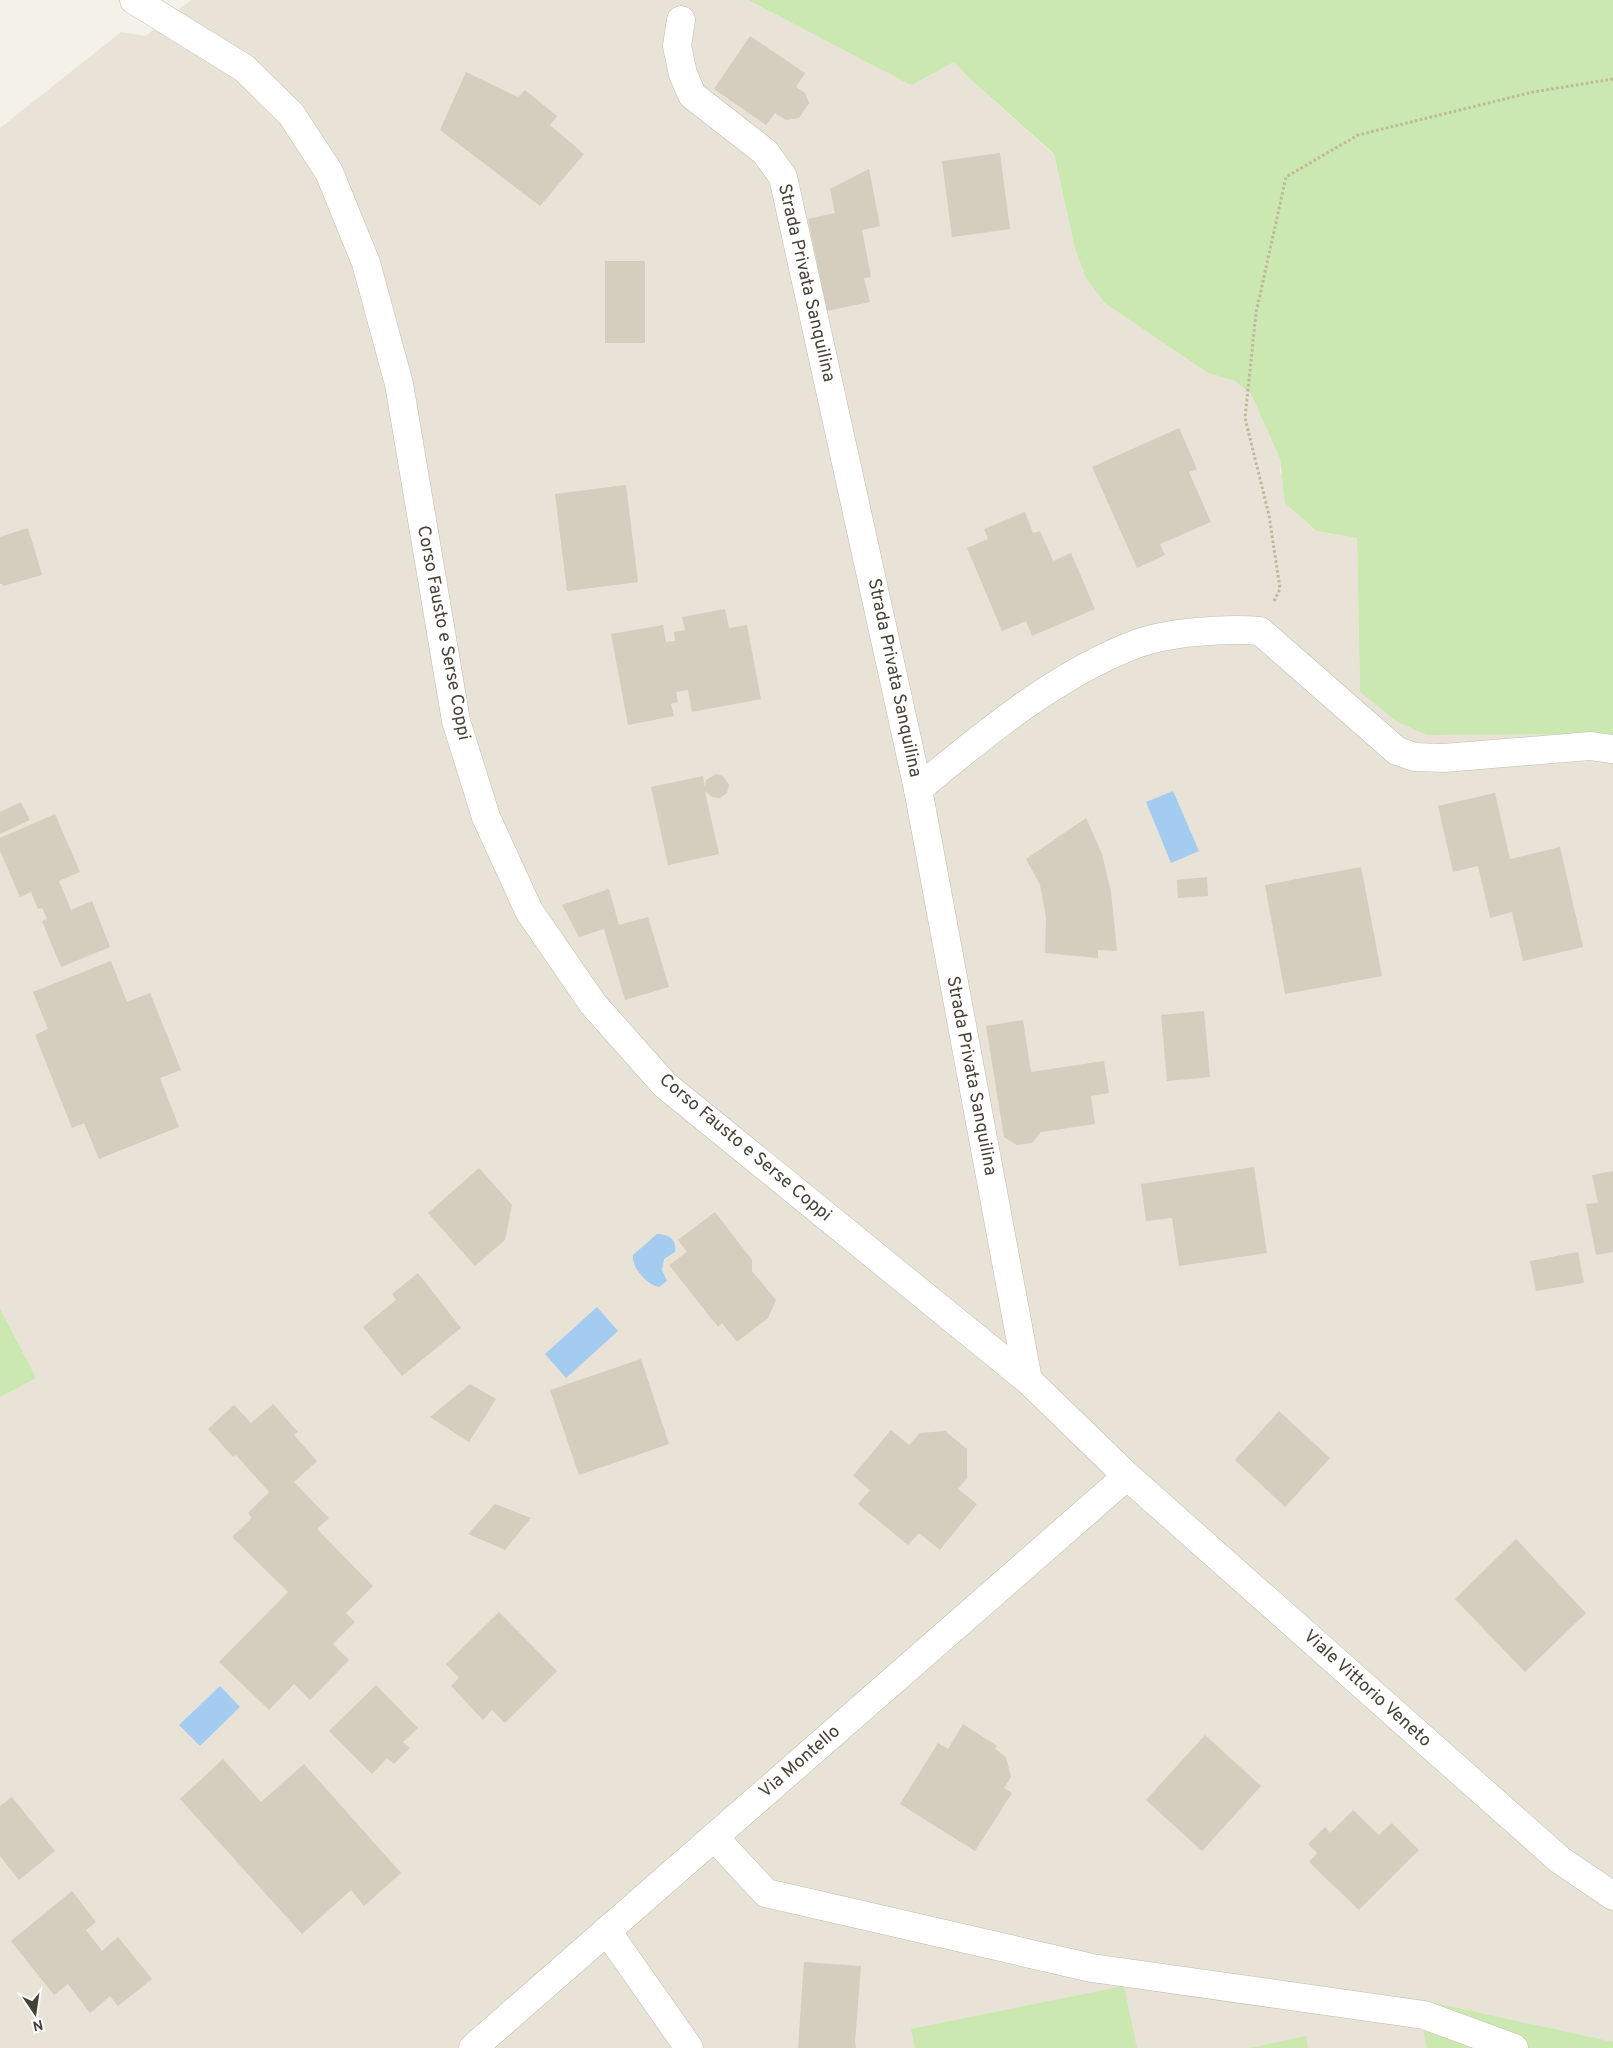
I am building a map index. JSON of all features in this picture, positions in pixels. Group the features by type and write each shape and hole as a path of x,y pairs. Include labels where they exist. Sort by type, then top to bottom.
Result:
{"street":[{"name":"Corso Fausto e Serse Coppi","path":"134,0 244,68 290,114 329,172 366,263 399,384 456,721 486,817 529,911 593,1004 665,1085 1028,1380 1127,1476"},
{"name":"Strada Privata Sanquilina","path":"681,20 677,46 683,74 692,96 765,152 783,177 918,789 1028,1380"},
{"path":"918,789 1030,704 1075,674 1114,654 1140,642 1165,637 1240,629 1260,631 1397,751 1415,757 1444,758 1590,746 1613,749"},
{"name":"Via Montello","path":"473,2048 1127,1476"},
{"name":"Viale Vittorio Veneto","path":"1127,1476 1560,1860 1613,1896"},
{"path":"714,1837 766,1893 1092,1968 1424,2015 1514,2048"},
{"path":"607,1931 689,2048"}],"path":[{"path":"1260,631 1280,589 1269,514 1245,418 1256,313 1286,177 1358,135 1533,92 1613,79"}],"shaded area":[{"path":"191,0 748,0 911,84 954,62 969,78 1054,155 1075,249 1086,278 1173,349 1208,373 1235,381 1251,394 1280,459 1280,472 1317,531 1357,538 1360,692 1427,735 1611,734 1613,751 1613,2048 0,2048 0,128 121,32 146,36"}],"green space":[{"path":"748,0 1613,0 1613,751 1610,734 1427,735 1398,722 1360,692 1357,538 1317,531 1285,503 1280,459 1251,394 1235,381 1208,373 1105,303 1086,278 1075,249 1054,154 969,78 954,62 911,85"},
{"path":"0,1309 36,1378 0,1397"},
{"path":"1124,1986 1137,2048 915,2048 911,2029"},
{"path":"1417,1999 1613,2042 1613,2048 1427,2048"},
{"path":"1306,2036 1308,2048 1250,2048"}],"water":[{"path":"1173,791 1199,851 1171,863 1146,802"},
{"path":"657,1234 671,1238 675,1244 675,1252 664,1259 662,1270 667,1281 659,1287 654,1286 641,1275 633,1260 633,1255"},
{"path":"597,1307 618,1331 566,1378 545,1354"},
{"path":"220,1686 240,1707 200,1746 179,1725"}],"building":[{"path":"750,36 805,73 796,87 805,93 809,103 799,118 786,120 775,113 766,125 714,89"},
{"path":"466,72 518,97 525,90 557,116 550,125 584,154 540,206 440,130"},
{"path":"1000,153 1010,229 952,237 942,161"},
{"path":"869,169 880,226 862,230 871,277 864,278 870,302 827,311 808,219 835,213 830,189"},
{"path":"605,261 645,261 645,343 605,343"},
{"path":"1179,428 1197,469 1189,472 1211,522 1160,544 1165,555 1137,568 1092,467"},
{"path":"626,485 638,582 567,591 555,494"},
{"path":"1025,512 1033,533 1040,531 1053,561 1071,553 1095,609 1032,636 1026,621 1002,631 967,548 988,539 984,529"},
{"path":"28,528 42,575 3,586 0,584 0,537"},
{"path":"725,609 729,628 747,625 761,699 692,712 688,690 676,692 678,702 671,704 674,716 628,725 611,634 663,625 666,642 675,641 674,632 685,630 682,617"},
{"path":"716,774 723,776 729,785 727,793 720,798 712,797 705,791 719,854 668,865 651,787 703,776 705,788 706,780"},
{"path":"1495,793 1510,859 1560,847 1583,947 1523,961 1512,912 1490,918 1478,866 1453,872 1438,806"},
{"path":"21,802 30,820 0,834 0,812"},
{"path":"55,814 80,872 59,881 71,910 92,901 110,947 61,967 42,921 47,919 42,908 38,909 31,892 20,897 0,851 0,838"},
{"path":"1086,818 1102,854 1111,892 1117,951 1098,950 1098,958 1045,953 1046,917 1040,885 1026,859"},
{"path":"1361,867 1382,976 1285,994 1265,885"},
{"path":"1207,877 1208,896 1178,898 1177,880"},
{"path":"609,889 619,925 648,917 669,987 625,1000 604,929 579,937 562,905"},
{"path":"111,961 127,1002 150,993 181,1070 160,1078 179,1127 99,1159 84,1123 72,1128 35,1035 48,1029 33,992"},
{"path":"1204,1011 1210,1077 1167,1081 1161,1015"},
{"path":"1023,1020 1031,1072 1104,1061 1109,1093 1091,1096 1095,1124 1041,1132 1032,1143 1017,1145 1004,1137 986,1026"},
{"path":"1254,1167 1267,1253 1179,1266 1172,1218 1146,1221 1141,1184"},
{"path":"479,1168 512,1205 505,1240 475,1266 428,1213"},
{"path":"1613,1171 1613,1252 1596,1255 1586,1204 1598,1203 1592,1175"},
{"path":"715,1212 752,1260 752,1271 776,1300 768,1318 737,1342 722,1323 718,1327 669,1265 687,1252 678,1240"},
{"path":"1578,1252 1584,1283 1536,1291 1530,1261"},
{"path":"418,1273 461,1328 402,1376 363,1327 396,1300 392,1294"},
{"path":"641,1359 669,1444 579,1475 550,1390"},
{"path":"470,1384 496,1399 469,1442 430,1417"},
{"path":"273,1404 298,1432 294,1435 317,1461 294,1482 329,1518 317,1529 373,1586 346,1613 355,1622 333,1644 349,1660 310,1700 294,1684 269,1710 219,1662 288,1592 232,1537 252,1518 248,1513 269,1492 236,1455 233,1457 208,1429 234,1405 251,1423"},
{"path":"1279,1411 1330,1458 1285,1507 1235,1460"},
{"path":"891,1430 909,1445 920,1433 945,1431 967,1449 967,1478 958,1489 977,1504 940,1550 919,1533 908,1545 858,1504 870,1490 853,1476"},
{"path":"495,1504 531,1518 505,1550 468,1534"},
{"path":"1516,1539 1586,1613 1525,1672 1455,1599"},
{"path":"499,1612 557,1671 505,1723 492,1710 483,1720 451,1686 459,1678 446,1664"},
{"path":"376,1685 418,1728 403,1742 410,1748 394,1764 387,1758 372,1774 329,1731"},
{"path":"963,1724 997,1746 995,1749 1006,1757 1011,1777 1004,1788 1012,1793 975,1851 900,1804 938,1743 948,1749"},
{"path":"1205,1735 1261,1786 1202,1851 1146,1800"},
{"path":"223,1759 261,1802 304,1764 401,1873 364,1906 351,1890 302,1934 180,1799"},
{"path":"12,1797 55,1851 19,1880 0,1856 0,1806"},
{"path":"1353,1810 1379,1835 1392,1823 1419,1850 1359,1910 1309,1862 1317,1853 1308,1844 1325,1827 1330,1833"},
{"path":"72,1891 96,1922 86,1930 102,1951 118,1937 152,1979 118,2006 110,1996 90,2013 68,1984 54,1995 11,1941"},
{"path":"804,1962 861,1966 856,2048 798,2048"}]}
